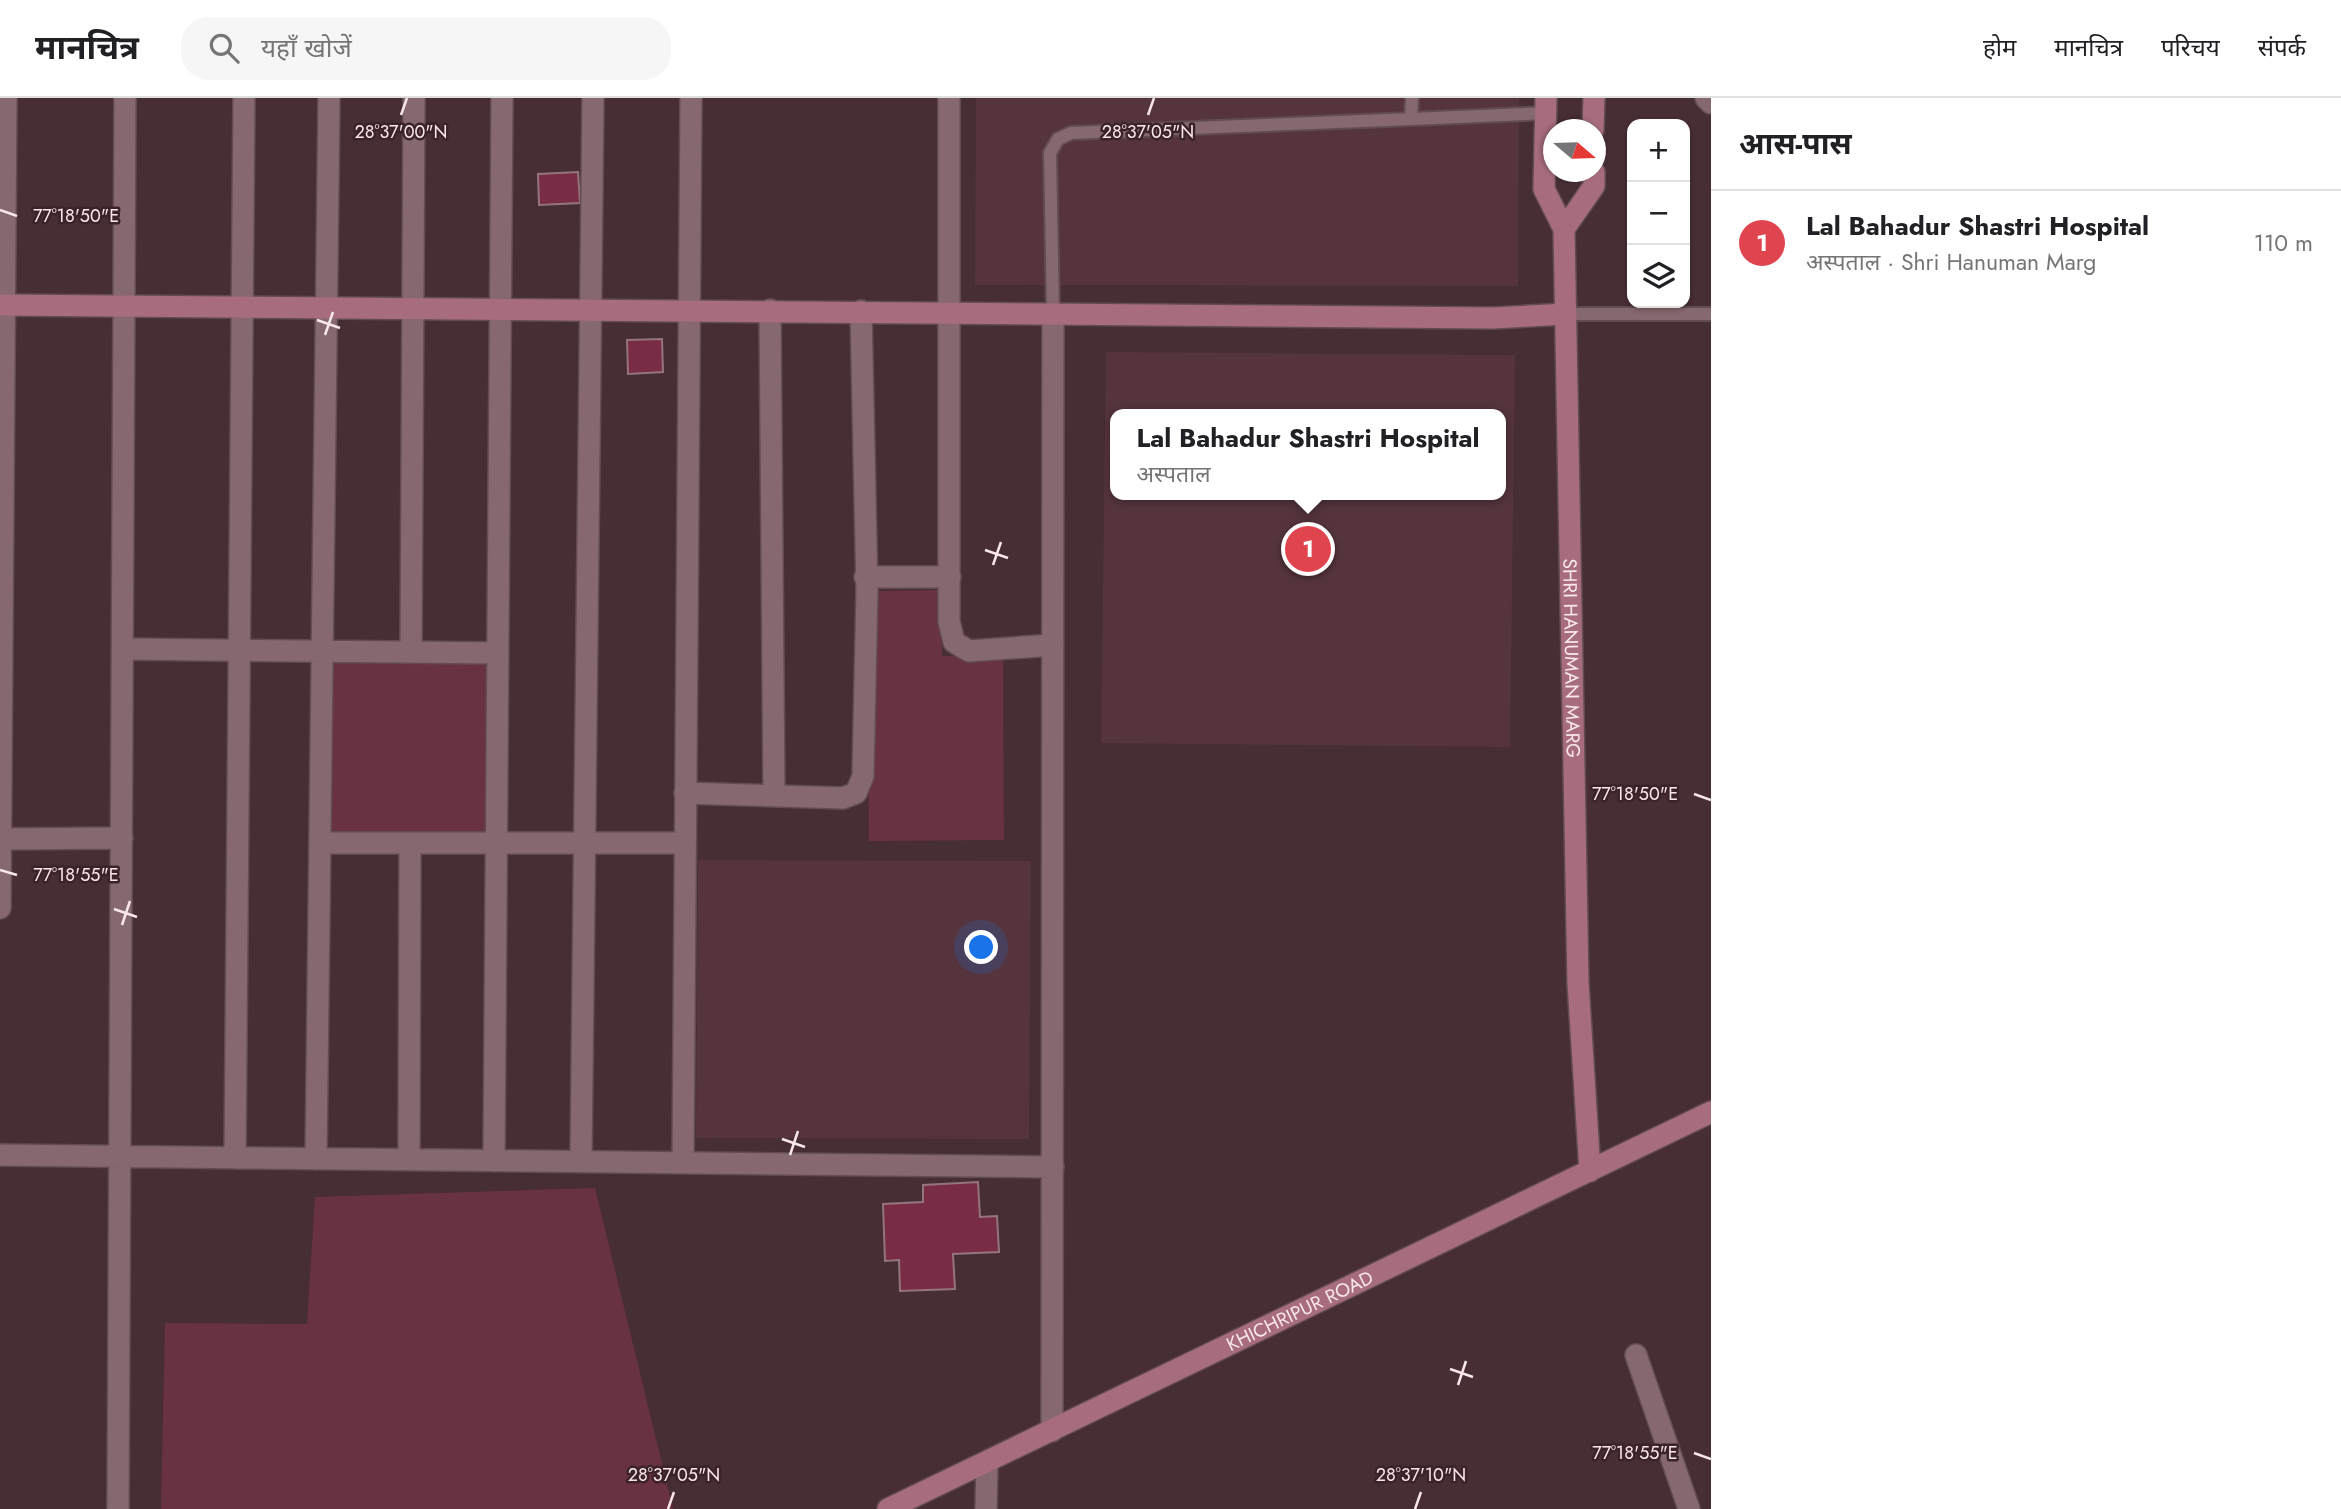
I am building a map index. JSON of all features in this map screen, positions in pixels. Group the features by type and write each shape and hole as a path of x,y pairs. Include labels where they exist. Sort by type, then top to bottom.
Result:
{"street":[{"path":"0,908 2,305 6,98"},
{"path":"118,1509 125,98"},
{"path":"235,1158 244,98"},
{"path":"316,1158 328,98"},
{"path":"411,652 414,98"},
{"path":"494,1161 502,98"},
{"path":"581,1161 593,98"},
{"path":"683,1163 691,98"},
{"path":"948,98 949,621 954,642 969,651 1053,645"},
{"path":"1593,119 1594,98"},
{"path":"1706,98 1711,103"},
{"name":"SHRI HANUMAN MARG","path":"1546,106 1544,189 1564,229 1578,983 1590,1171"},
{"path":"1564,229 1594,186 1594,182"},
{"path":"2,305 949,311 1493,318 1566,314"},
{"path":"770,310 774,796"},
{"path":"685,793 843,798 856,793 860,785 863,776 865,577 861,311"},
{"path":"1052,1431 1053,312"},
{"path":"865,577 950,577"},
{"path":"123,649 498,653"},
{"path":"0,839 122,838"},
{"path":"320,843 685,844"},
{"path":"409,1160 410,844"},
{"name":"KHICHRIPUR ROAD","path":"888,1509 1711,1112"},
{"path":"0,1156 1053,1167"},
{"path":"1636,1355 1689,1509"},
{"path":"986,1509 987,1462"}],"lane":[{"path":"1411,119 1412,98"},
{"path":"1053,312 1050,153 1058,139 1072,133 1411,119 1546,106"},
{"path":"1566,314 1711,314"}],"shaded area":[{"path":"976,98 1519,98 1518,286 975,285"},
{"path":"1106,352 1515,355 1510,747 1101,743"},
{"path":"941,590 942,656 1003,656 1004,840 869,841 867,591"},
{"path":"329,659 488,660 486,837 328,836"},
{"path":"698,860 1031,861 1029,1139 696,1138"},
{"path":"595,1188 673,1509 161,1509 165,1323 307,1324 315,1197"}],"building":[{"path":"578,172 580,203 539,205 538,174"},
{"path":"662,339 663,372 628,374 627,340"},
{"path":"978,1182 980,1217 997,1216 999,1252 953,1254 955,1289 900,1291 899,1260 885,1261 883,1204 923,1202 923,1185"}],"place":[{"name":"Lal Bahadur Shastri Hospital","path":"1308,549"}]}
